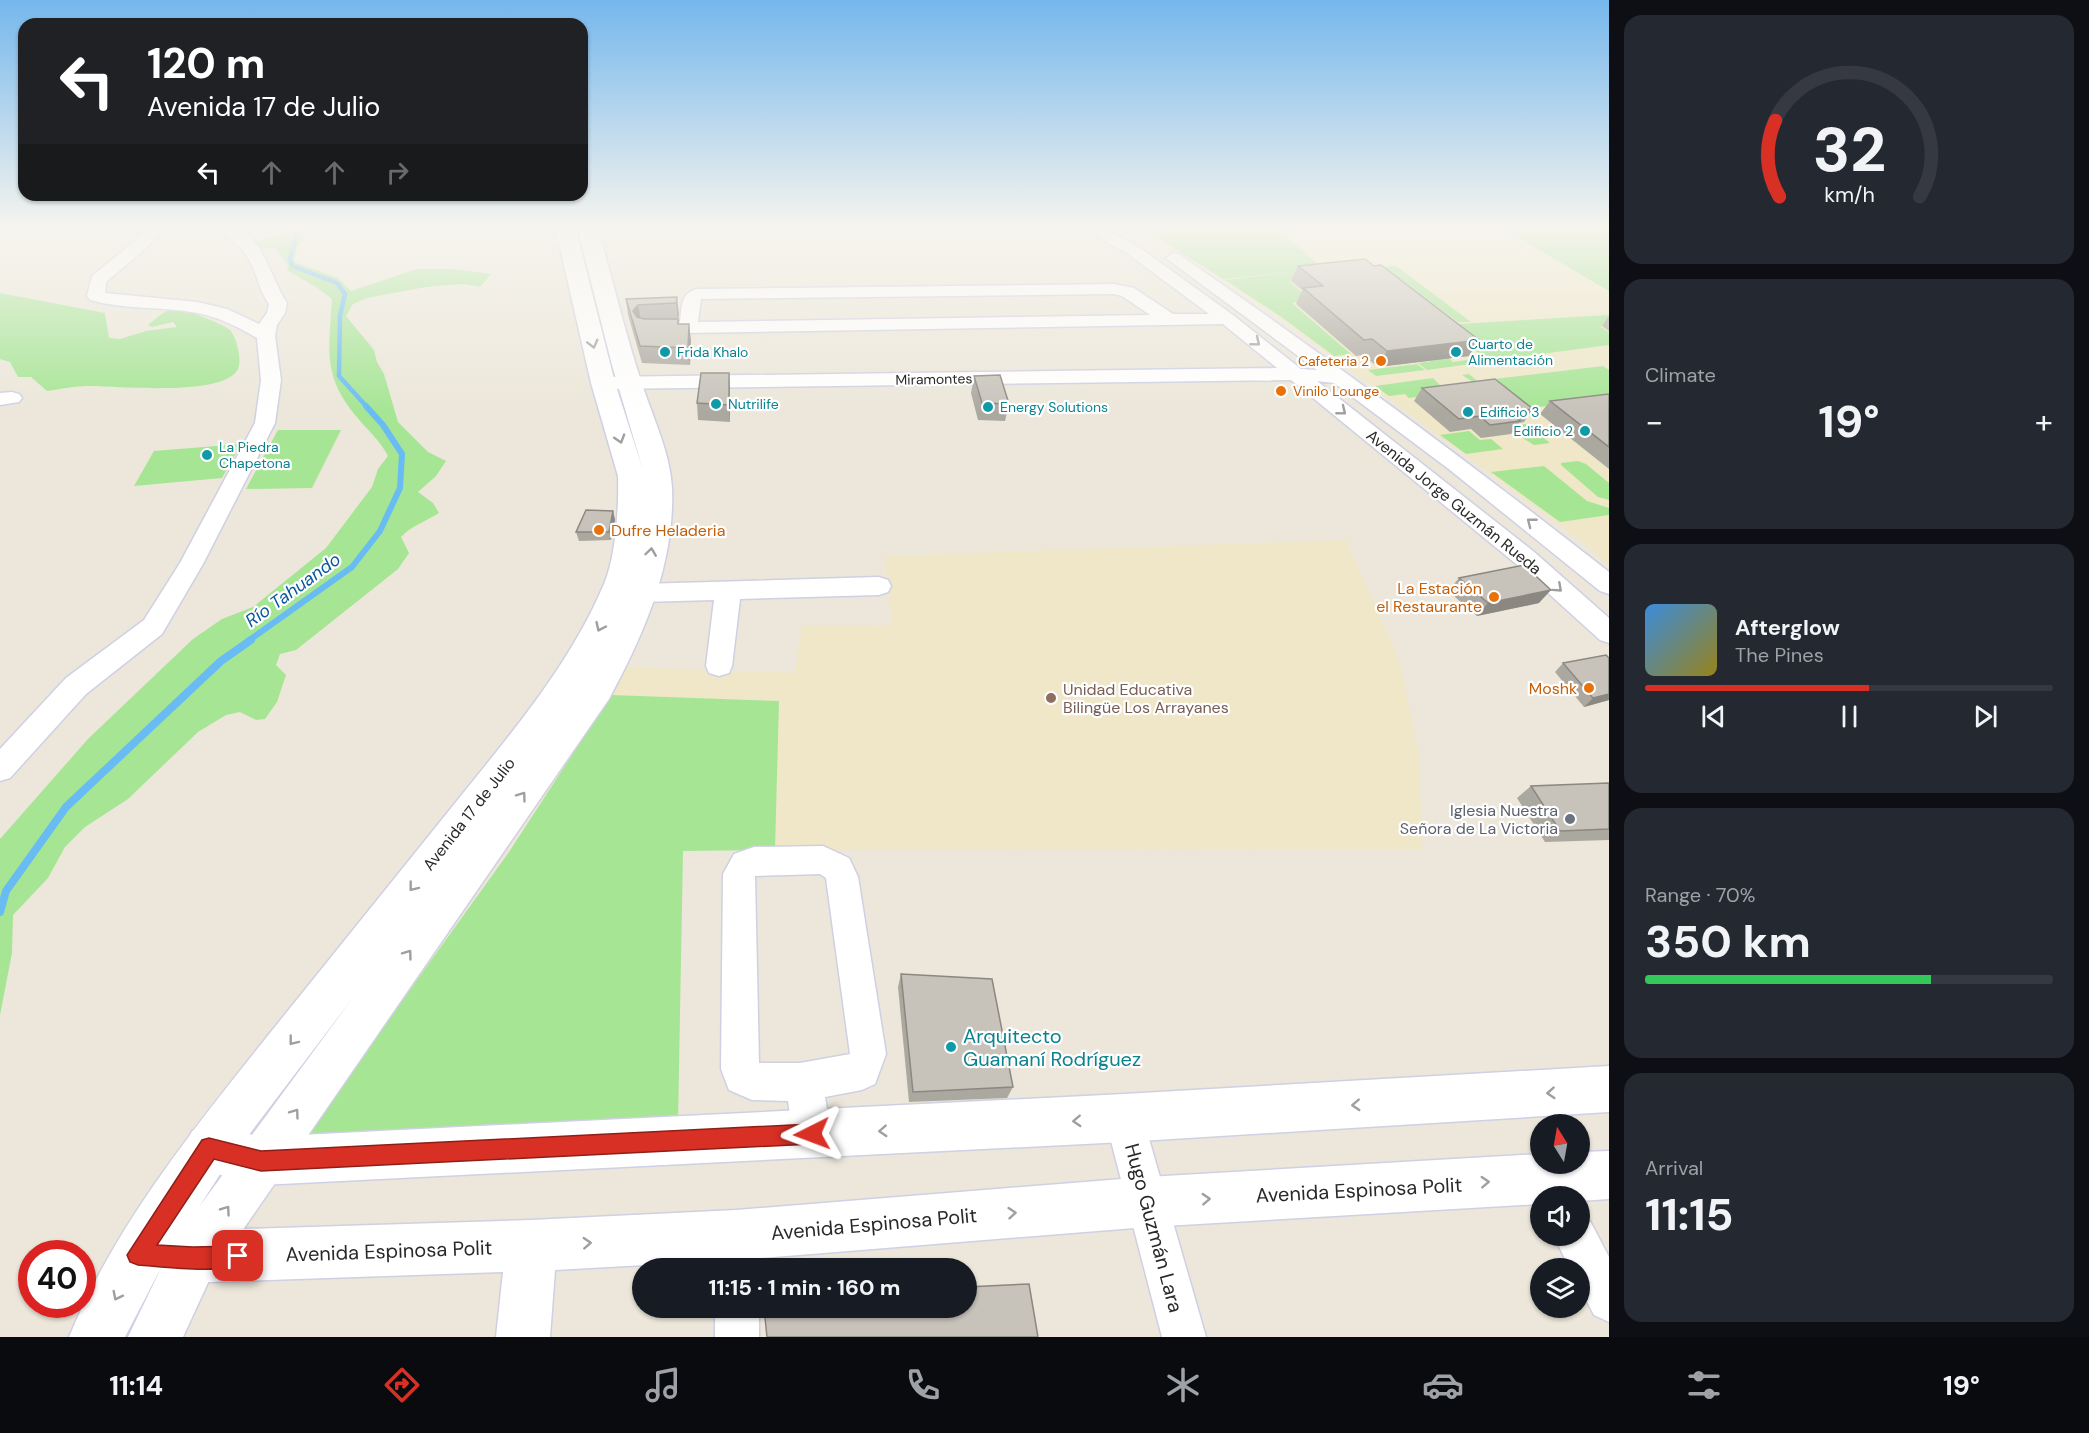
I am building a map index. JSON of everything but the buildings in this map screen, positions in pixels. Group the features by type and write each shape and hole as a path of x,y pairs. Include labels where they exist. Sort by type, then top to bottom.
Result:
{"main road":[{"name":"Avenida 17 de Julio","path":"155,1337 193,1258 597,690 614,661 648,576 659,489 657,467 616,383 585,288"},
{"name":"Avenida 17 de Julio","path":"96,1337 138,1255 209,1148 510,763 590,648 621,581 627,550 632,492 616,383 599,288"},
{"path":"209,1148 261,1161 1124,1118 1609,1089"},
{"name":"Avenida Espinosa Polit","path":"1559,1186 1609,1175"},
{"name":"Avenida Espinosa Polit","path":"138,1255 193,1258 531,1246 736,1252 1147,1202 1530,1189"},
{"path":"523,1337 531,1246"}],"street":[{"path":"97,288 96,296 113,302 204,308 240,319 266,336"},
{"path":"0,770 76,686 153,627 191,564 265,423 271,381 266,336 268,325 276,313 278,303 270,295 268,288"},
{"name":"Avenida Jorge Guzmán Rueda","path":"1185,288 1227,319 1524,557 1609,633"},
{"name":"Avenida Jorge Guzmán Rueda","path":"1218,288 1458,465 1609,585"},
{"path":"689,319 692,297 697,294 1114,289 1128,292 1169,320"},
{"path":"655,311 689,319"},
{"path":"647,328 689,319 1227,319"},
{"name":"Miramontes","path":"616,383 1296,375 1337,377"},
{"path":"1420,473 1458,465"},
{"path":"641,593 879,586"},
{"path":"720,666 728,590"},
{"path":"823,860 838,868 842,877 868,1054 867,1063 862,1071 804,1081 751,1083 742,1077 740,1069 739,874 745,864 754,861 823,860"},
{"path":"804,1081 812,1134"},
{"name":"Hugo Guzmán Lara","path":"1124,1118 1184,1337"},
{"path":"1580,1246 1609,1300"},
{"path":"737,1318 737,1337"}],"shaded area":[{"path":"1235,288 1609,288 1609,566 1581,541 1278,317"},
{"name":"Unidad Educativa Bilingüe Los Arrayanes","path":"1346,540 1400,662 1419,756 1422,849 775,850 611,695 626,667 795,673 802,625 892,626 885,556"}],"green space":[{"path":"348,288 351,291 359,288 419,288 367,298 353,304 346,316 374,350 377,362 384,374 398,422 428,452 446,461 436,476 418,492 433,503 439,513 401,537 409,553 398,569 296,650 280,654 276,665 286,675 277,702 265,719 256,720 240,712 226,715 198,732 128,799 85,827 65,847 48,878 13,915 12,953 0,1015 0,839 88,739 193,639 222,619 253,607 326,548 372,487 378,469 388,456 356,416 337,387 329,347 332,299 319,289"},
{"path":"1238,288 1298,288 1311,300 1292,303 1351,354 1334,356"},
{"path":"1413,288 1426,288 1471,322 1458,322"},
{"path":"0,293 105,313 109,338 120,339 146,331 177,327 173,322 152,327 148,325 171,309 195,314 230,330 238,349 238,369 229,378 192,387 83,386 47,391 31,377 18,377 10,362 0,359"},
{"path":"1609,315 1609,325 1600,326 1609,332 1609,345 1488,361 1463,341 1478,339 1459,324"},
{"path":"1443,353 1453,362 1473,359 1478,363 1427,370 1418,363 1433,361"},
{"path":"1417,364 1425,370 1376,376 1368,370"},
{"path":"1603,366 1609,370 1609,398 1517,410 1462,375 1469,374 1477,381"},
{"path":"1433,378 1443,388 1444,393 1409,398 1405,394 1389,396 1375,386"},
{"path":"1526,424 1550,443 1534,445 1504,426"},
{"path":"278,430 341,430 312,488 246,489"},
{"path":"1469,431 1480,440 1491,439 1503,449 1466,454 1440,435"},
{"path":"241,444 222,478 134,486 154,451"},
{"path":"1578,461 1586,464 1609,483 1609,500 1598,497 1561,465 1561,463"},
{"path":"1544,466 1587,501 1609,508 1609,515 1560,522 1491,472"},
{"path":"611,695 779,701 775,850 683,851 678,1122 302,1140 509,852"}],"waterway":[{"name":"Río Tahuando","path":"341,288 345,294 340,316 339,376 367,407"},
{"name":"Río Tahuando","path":"248,641 352,567 380,531 400,488 402,454 383,425 366,406"},
{"name":"Río Tahuando","path":"0,912 6,891 66,807 221,661 251,640"}],"place":[{"name":"Frida Khalo","path":"665,352"},
{"name":"Cuarto de Alimentación","path":"1456,352"},
{"name":"Cafeteria 2","path":"1381,361"},
{"name":"Vinilo Lounge","path":"1281,391"},
{"name":"Nutrilife","path":"716,404"},
{"name":"Energy Solutions","path":"988,407"},
{"name":"Edificio 3","path":"1468,412"},
{"name":"Edificio 2","path":"1585,431"},
{"name":"La Piedra Chapetona","path":"207,455"},
{"name":"Dufre Heladeria","path":"599,530"},
{"name":"La Estación el Restaurante","path":"1494,597"},
{"name":"Moshk","path":"1589,688"},
{"name":"Unidad Educativa Bilingüe Los Arrayanes","path":"1051,698"},
{"name":"Iglesia Nuestra Señora de La Victoria","path":"1570,819"},
{"name":"Arquitecto Guamaní Rodríguez","path":"951,1047"}],"route":[{"path":"238,1256 193,1258 138,1255 209,1148 261,1161 812,1134"}]}
